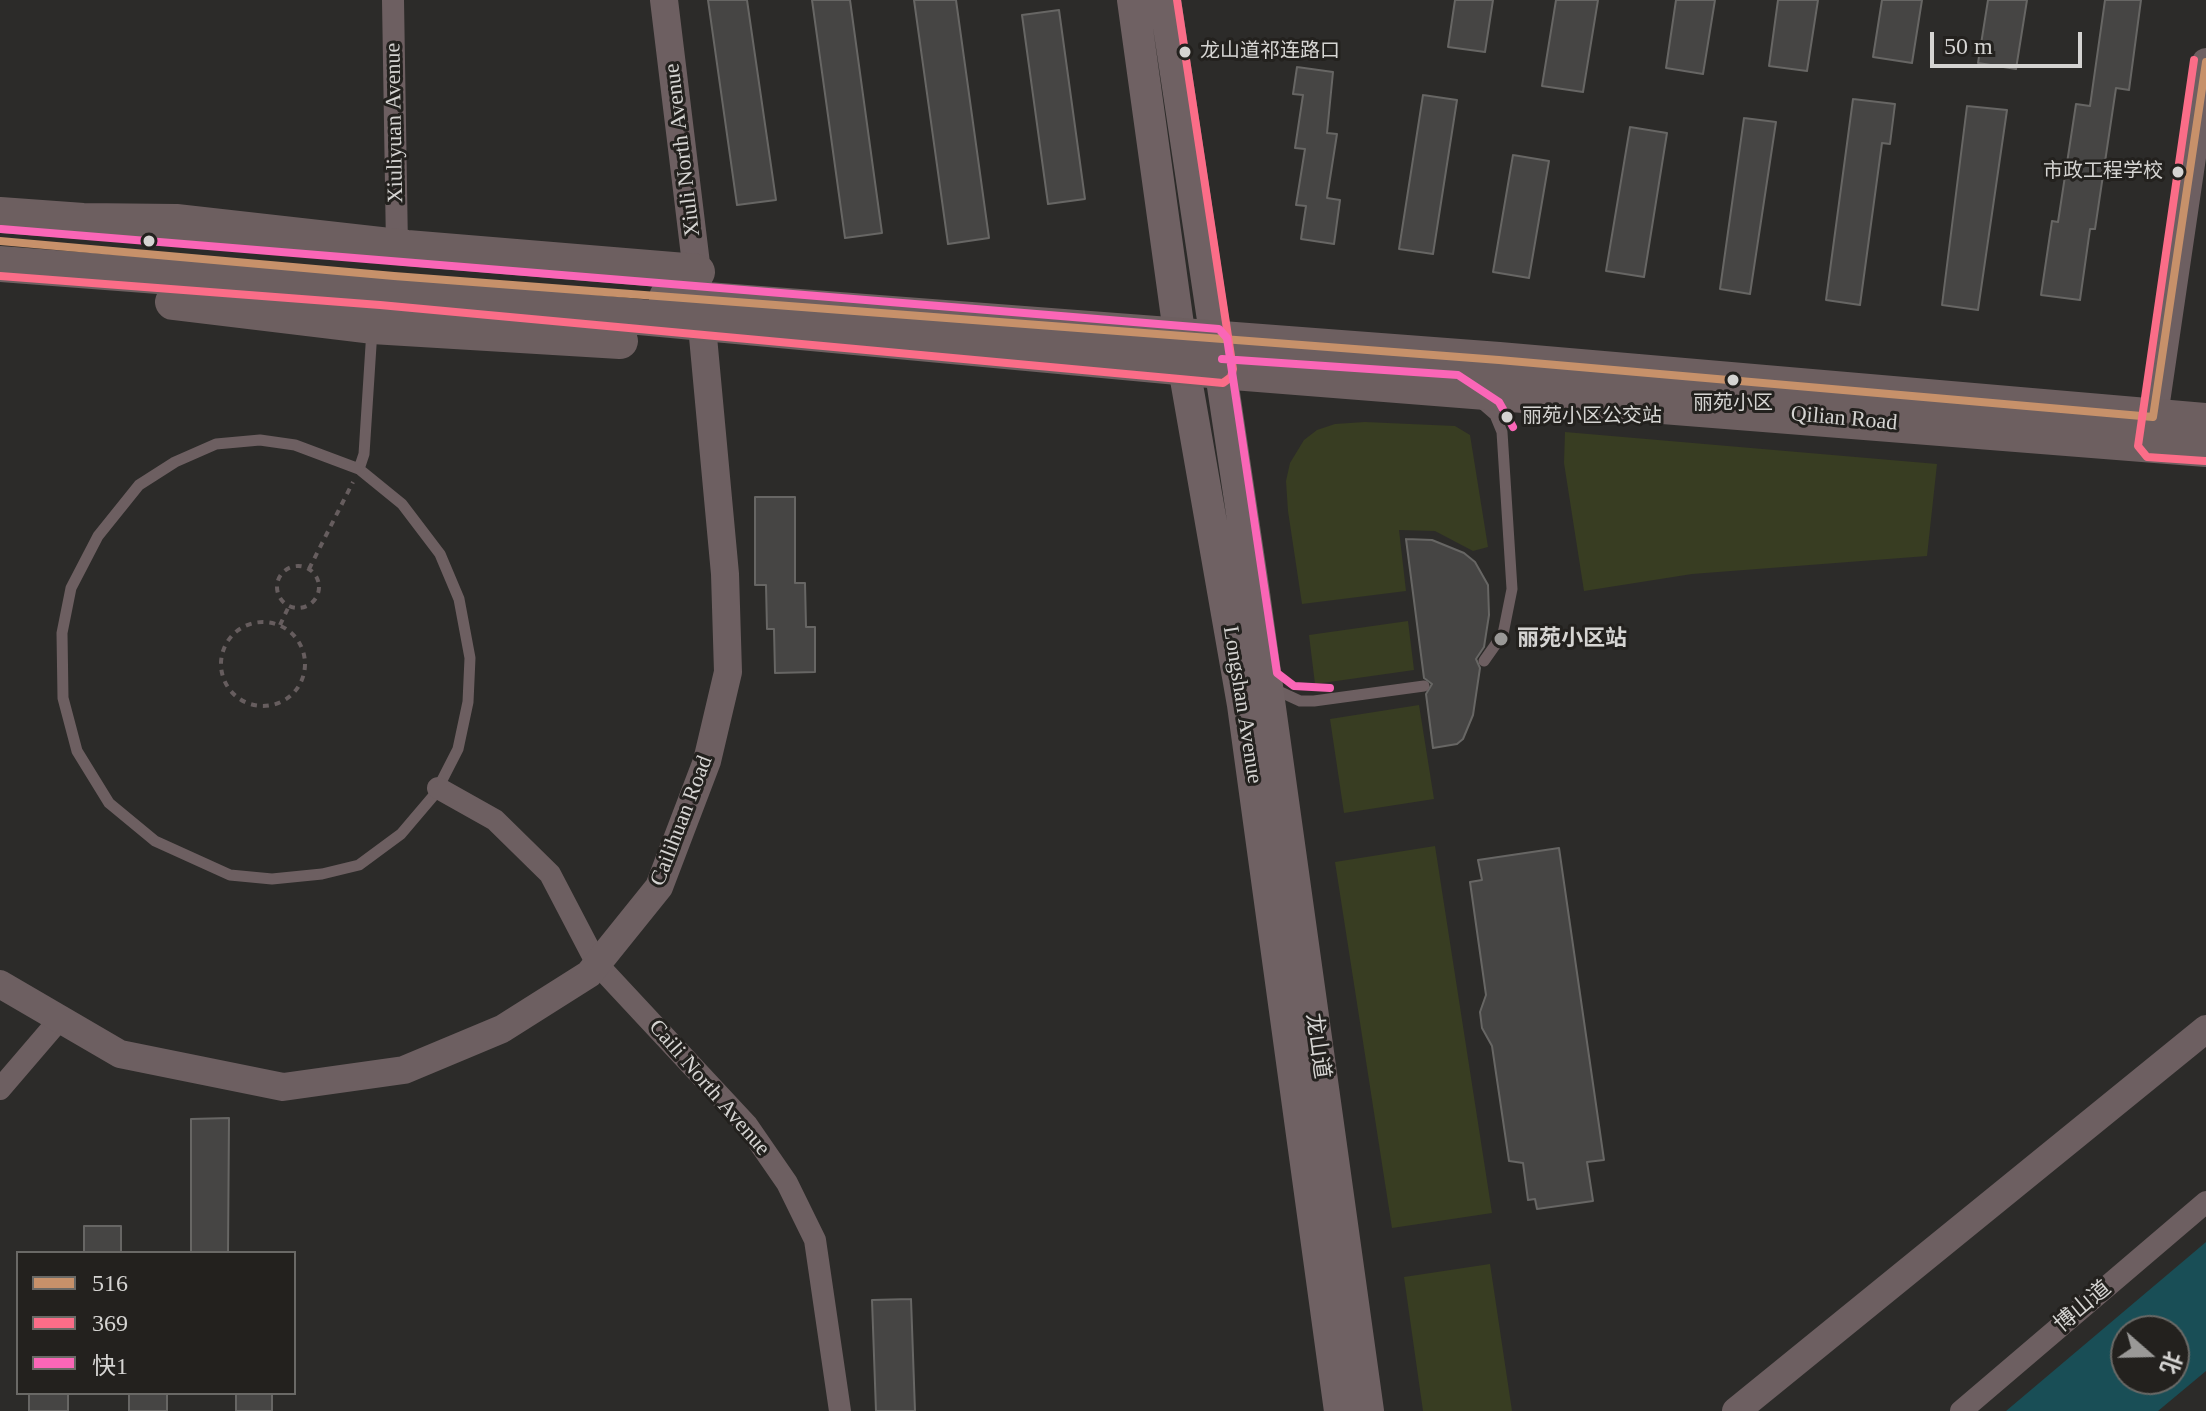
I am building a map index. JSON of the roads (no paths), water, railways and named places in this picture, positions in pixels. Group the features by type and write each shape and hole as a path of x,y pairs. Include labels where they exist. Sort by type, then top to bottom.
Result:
{"main road":[{"name":"Longshan Avenue","path":"1133,0 1266,680"},
{"name":"Longshan Avenue","path":"1165,0 1200,354 1243,705 1340,1411"},
{"path":"0,215 83,221 176,222 397,247 700,311"},
{"name":"Qilian Road","path":"0,241 700,311 1200,354 1455,387 2156,431 2206,421"},
{"name":"Qilian Road","path":"0,264 381,293 700,311"},
{"path":"0,288 211,305 372,326 700,311"},
{"name":"Qilian Road","path":"1200,354 1499,360 2156,431 2206,449"},
{"name":"龙山道","path":"1266,680 1368,1411"}],"street":[{"name":"Xiuliyuan Avenue","path":"393,0 397,247"},
{"name":"Xiuli North Avenue","path":"664,0 700,311"},
{"path":"2156,431 2206,62"},
{"path":"2156,431 2206,127"},
{"name":"Cailihuan Road","path":"0,984 120,1054 283,1087 404,1070 502,1029 589,974 659,887 707,761 728,672 725,574 700,311"},
{"name":"Caili North Avenue","path":"438,788 495,820 550,874 597,964 747,1125 787,1183 815,1240 840,1411"},
{"path":"0,1089 60,1019"},
{"path":"1736,1411 2206,1029"},
{"name":"博山道","path":"1961,1411 2206,1202"}],"lane":[{"path":"359,469 364,454 372,326"},
{"path":"1455,387 1491,410 1502,432 1512,589 1503,634 1484,661"},
{"path":"260,440 295,445 359,469 412,516 440,554 459,599 470,658 468,702 458,749 438,788 401,834 359,865 322,874 272,879 230,875 155,841 109,803 77,751 63,698 62,633 71,588 98,536 139,485 175,462 216,444 260,440"},
{"path":"1266,680 1281,694 1300,701 1424,686"}],"water":[{"path":"2206,1242 2206,1371 2190,1384 2190,1315 2120,1315"},
{"path":"2110,1323 2110,1395 2177,1395 2158,1411 2006,1411"}],"place":[{"name":"龙山道祁连路口","path":"1185,52"},
{"name":"市政工程学校","path":"2178,172"},
{"name":"丽苑小区","path":"1733,380"},
{"name":"丽苑小区公交站","path":"1507,417"},
{"name":"丽苑小区站","path":"1501,639"}]}
